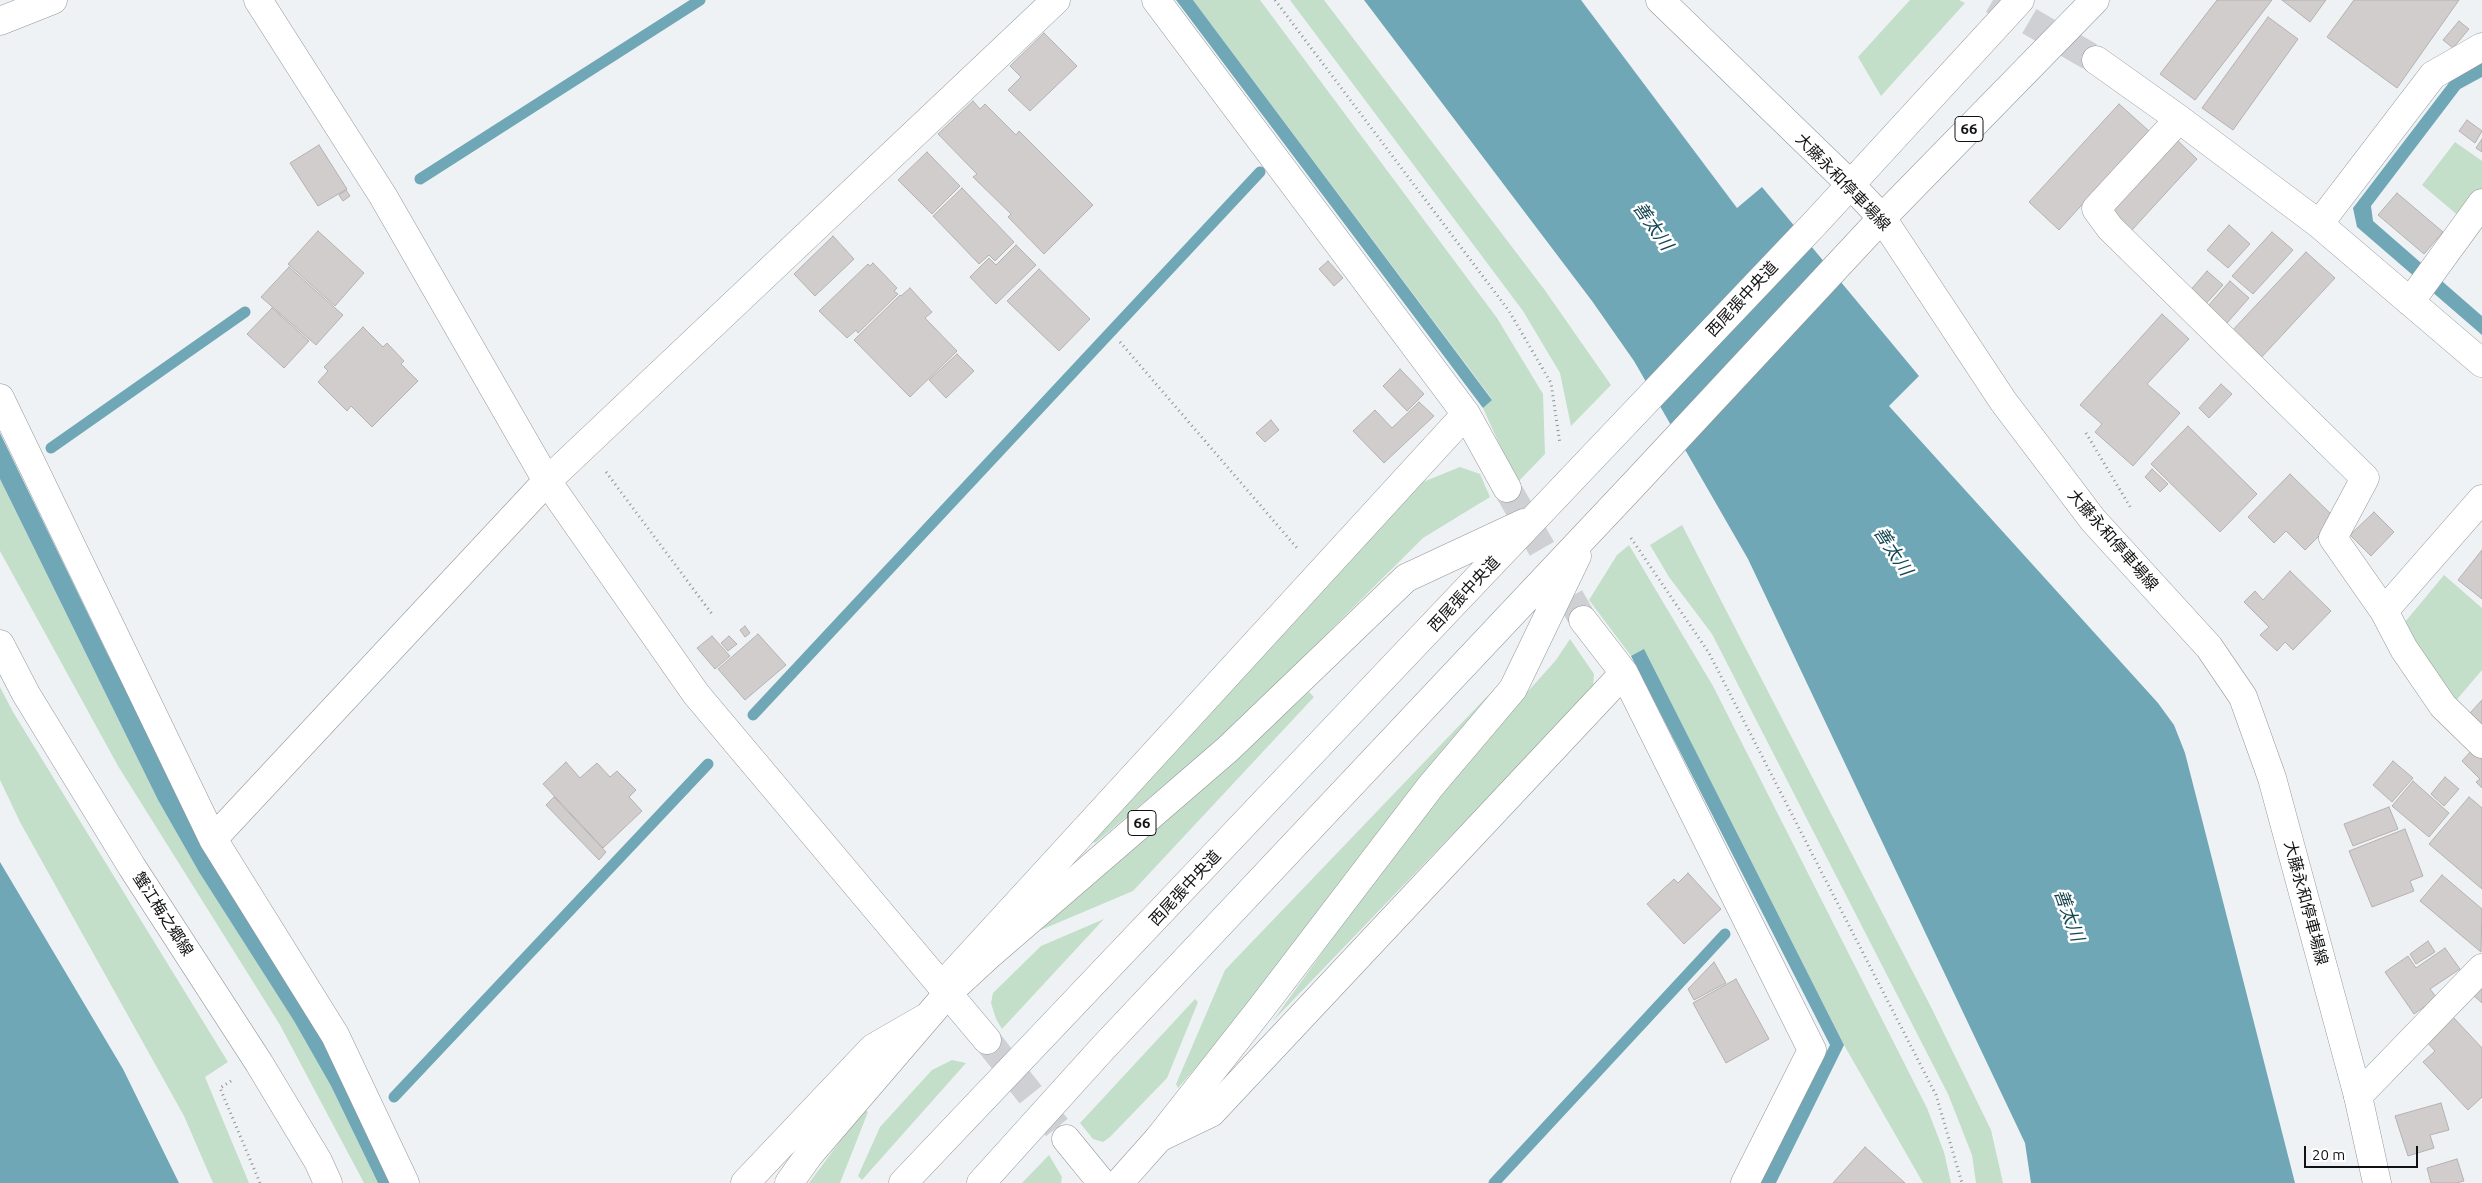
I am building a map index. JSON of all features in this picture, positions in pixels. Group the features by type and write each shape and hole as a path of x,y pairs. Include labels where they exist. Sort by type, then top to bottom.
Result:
{"street":[{"path":"0,21 53,0"},
{"path":"258,0 383,196 547,480 696,694 987,1040"},
{"path":"213,839 547,480 1056,0"},
{"path":"1156,0 1466,414 1507,488"},
{"name":"大藤永和停車場線","path":"1660,0 1850,184 1882,218 2002,402 2093,520 2209,647 2244,697 2272,778 2358,1096 2377,1183"},
{"name":"西尾張中央道","path":"903,1183 1818,220 2020,0"},
{"name":"66","path":"981,1183 1108,1042 1882,218 2095,0"},
{"path":"2320,224 2433,75 2482,47"},
{"path":"2096,60 2320,224 2422,286 2482,364"},
{"path":"2179,119 2096,209 2117,235 2365,478 2333,538 2384,611 2404,649 2443,706 2482,744"},
{"path":"2422,286 2482,203"},
{"path":"0,398 213,839 335,1035 405,1183"},
{"path":"745,1183 873,1048 922,1020 945,989 1319,574 1466,414"},
{"path":"2384,611 2482,498"},
{"name":"66","path":"789,1183 809,1155 945,989 1228,749 1406,578 1537,516"},
{"name":"66","path":"1119,1183 1159,1138 1430,787 1513,689 1588,532"},
{"path":"1583,620 1624,673 1812,1050 1745,1183"},
{"name":"蟹江梅之郷線","path":"0,644 26,694 117,843 258,1062 318,1161 328,1183"},
{"path":"1159,1138 1211,1113 1624,673"},
{"path":"2358,1096 2482,968"},
{"path":"1066,1139 1102,1183"}],"path":[{"path":"1275,0 1509,312 1551,383 1558,442 1581,470"},
{"path":"1120,342 1319,574"},
{"path":"585,444 712,614"},
{"path":"1611,508 1709,653 1936,1095 1962,1183"},
{"path":"258,1062 220,1088 260,1183"}],"green space":[{"path":"1193,0 1260,0 1497,318 1543,394 1545,454 1517,483 1483,408 1492,399"},
{"path":"1290,0 1324,0 1544,289 1611,385 1571,426 1560,373 1523,311"},
{"path":"1910,0 1959,0 1965,3 1881,96 1858,57"},
{"path":"2455,142 2482,161 2482,190 2461,218 2422,185"},
{"path":"1460,467 1480,474 1490,497 1423,538 1230,730 1095,843 1090,840 1418,484"},
{"path":"0,479 158,800 199,872 294,1021 331,1086 378,1183 364,1183 280,1025 118,766 0,551"},
{"path":"1682,525 1932,1009 1991,1130 2003,1183 1976,1183 1972,1155 1948,1094 1712,634 1669,577 1650,545"},
{"path":"1629,545 1713,686 1927,1108 1944,1152 1951,1183 1923,1183 1844,1045 1644,650 1631,656 1589,600 1617,555"},
{"path":"2444,575 2482,608 2482,670 2453,704 2400,628"},
{"path":"1570,639 1594,674 1593,688 1272,1022 1439,791 1556,660"},
{"path":"1499,684 1242,1015 1178,1088 1176,1084 1225,970"},
{"path":"0,687 13,712 228,1062 205,1077 249,1183 213,1183 184,1116 20,822 0,780"},
{"path":"1309,692 1314,697 1133,891 1036,932"},
{"path":"1104,919 1002,1029 996,1019 991,1003 993,993 1041,946"},
{"path":"1195,999 1198,1002 1167,1078 1110,1137 1103,1142 1093,1139 1080,1123"},
{"path":"952,1060 966,1063 862,1180 858,1176 880,1127 932,1070"},
{"path":"864,1109 868,1112 840,1183 809,1183"},
{"path":"1049,1155 1062,1177 1061,1183 1022,1183"}],"water":[{"path":"1176,0 1193,0 1492,400 1483,408"},
{"name":"善太川","path":"1364,0 1581,0 1737,208 1762,187 1919,376 1889,406 2158,703 2174,725 2185,753 2295,1183 2031,1183 2025,1143 1748,559 1634,361 1592,301"},
{"path":"2482,60 2482,77 2460,89 2371,206 2373,221 2482,316 2482,335 2357,227 2353,208 2451,80"},
{"path":"0,433 107,653 214,862 277,959 342,1076 394,1183 378,1183 331,1086 294,1021 199,872 158,800 0,479"},
{"path":"1644,649 1844,1045 1776,1183 1759,1183 1830,1045 1631,656"},
{"path":"0,862 123,1069 179,1183 0,1183"}],"building":[{"path":"2217,0 2272,0 2195,100 2160,74"},
{"path":"2282,0 2326,0 2310,22"},
{"path":"2354,0 2459,0 2397,88 2327,37"},
{"path":"2268,17 2298,39 2233,130 2202,108"},
{"path":"2459,21 2469,29 2453,48 2443,40"},
{"path":"1044,33 1077,66 1030,111 1008,90 1021,77 1010,66"},
{"path":"973,101 980,109 985,104 1016,135 1019,131 1093,205 1044,254 1008,217 1011,214 973,177 977,174 938,134"},
{"path":"2119,104 2149,131 2059,230 2029,202"},
{"path":"2467,120 2482,131 2475,143 2459,131"},
{"path":"2482,139 2482,152 2476,148"},
{"path":"2177,140 2197,159 2132,230 2112,211"},
{"path":"319,145 347,189 318,206 290,163"},
{"path":"927,152 960,186 932,214 898,180"},
{"path":"962,188 1014,242 995,261 989,255 979,264 933,216"},
{"path":"346,190 350,196 343,201 339,195"},
{"path":"2397,193 2443,232 2424,254 2378,215"},
{"path":"2229,225 2250,244 2228,268 2207,250"},
{"path":"318,231 364,273 335,306 288,264"},
{"path":"2272,232 2293,250 2253,294 2232,276"},
{"path":"833,236 854,259 815,296 794,274"},
{"path":"1016,245 1036,265 996,304 970,277 989,258 996,265"},
{"path":"2306,252 2335,278 2259,360 2230,333"},
{"path":"1328,261 1343,278 1334,286 1319,269"},
{"path":"873,263 897,288 894,291 898,294 858,333 856,330 847,338 819,311 868,264 870,266"},
{"path":"289,267 343,315 316,345 261,297"},
{"path":"1039,269 1090,319 1059,351 1007,301"},
{"path":"2207,271 2223,285 2203,307 2188,293"},
{"path":"2230,281 2249,298 2227,323 2208,306"},
{"path":"910,288 932,312 925,318 957,351 910,397 854,340 900,295"},
{"path":"272,308 309,341 284,368 247,334"},
{"path":"2162,314 2189,339 2147,384 2180,413 2133,466 2095,432 2102,424 2080,405"},
{"path":"363,327 383,347 387,343 404,361 401,364 418,381 372,427 351,406 347,411 318,382 328,371 324,367"},
{"path":"957,354 974,371 946,398 929,380"},
{"path":"1400,369 1424,394 1407,411 1383,386"},
{"path":"2221,384 2232,394 2209,418 2199,408"},
{"path":"1419,402 1434,416 1384,463 1353,431 1375,410 1392,428"},
{"path":"1271,420 1279,430 1265,442 1256,433"},
{"path":"2188,426 2257,494 2220,532 2151,464"},
{"path":"2152,469 2168,484 2160,492 2145,477"},
{"path":"2290,474 2336,519 2305,550 2286,531 2274,543 2248,517"},
{"path":"2374,512 2394,532 2371,556 2350,535"},
{"path":"2482,550 2482,599 2458,580"},
{"path":"2290,571 2331,611 2293,650 2285,642 2277,651 2260,635 2269,627 2244,602 2255,591 2263,600"},
{"path":"745,626 750,633 745,637 740,630"},
{"path":"758,634 786,665 745,700 718,669"},
{"path":"712,636 730,656 715,669 697,648"},
{"path":"729,636 737,644 728,651 721,643"},
{"path":"2482,700 2482,725 2470,713"},
{"path":"2472,750 2482,760 2482,788 2476,782 2480,779 2462,761"},
{"path":"2393,761 2413,778 2392,802 2373,785"},
{"path":"566,762 580,778 597,763 610,777 617,771 636,790 629,797 642,811 603,848 543,784"},
{"path":"2445,777 2459,789 2444,806 2431,794"},
{"path":"2413,781 2449,813 2429,837 2392,806"},
{"path":"554,797 606,852 599,860 546,805"},
{"path":"2469,797 2482,808 2482,889 2429,844"},
{"path":"2389,807 2398,829 2353,846 2344,824"},
{"path":"2405,829 2423,876 2410,881 2414,891 2372,907 2349,851"},
{"path":"1688,873 1721,909 1684,944 1647,904 1674,879 1678,883"},
{"path":"2442,875 2482,909 2481,952 2420,901"},
{"path":"2428,941 2435,952 2416,964 2410,954"},
{"path":"2445,948 2460,969 2430,989 2437,998 2414,1014 2385,972 2408,956 2416,968"},
{"path":"1714,962 1726,983 1694,1000 1688,989"},
{"path":"1736,979 1769,1039 1726,1063 1693,1003"},
{"path":"2482,984 2482,1003 2472,994"},
{"path":"2453,1017 2482,1048 2482,1097 2468,1110 2423,1062 2435,1051 2427,1042"},
{"path":"2441,1103 2449,1130 2430,1135 2434,1148 2408,1156 2395,1116"},
{"path":"1865,1147 1905,1183 1833,1183"},
{"path":"2457,1159 2464,1181 2456,1183 2431,1183 2427,1168"}],"waterway":[{"path":"420,179 700,0"},
{"path":"753,715 1260,172"},
{"path":"51,448 245,312"},
{"path":"394,1097 708,764"},
{"path":"1494,1183 1725,934"}],"tunnel":[{"path":"1993,0 2096,60"},
{"path":"1507,488 1583,620"},
{"path":"987,1040 1066,1139"}]}
